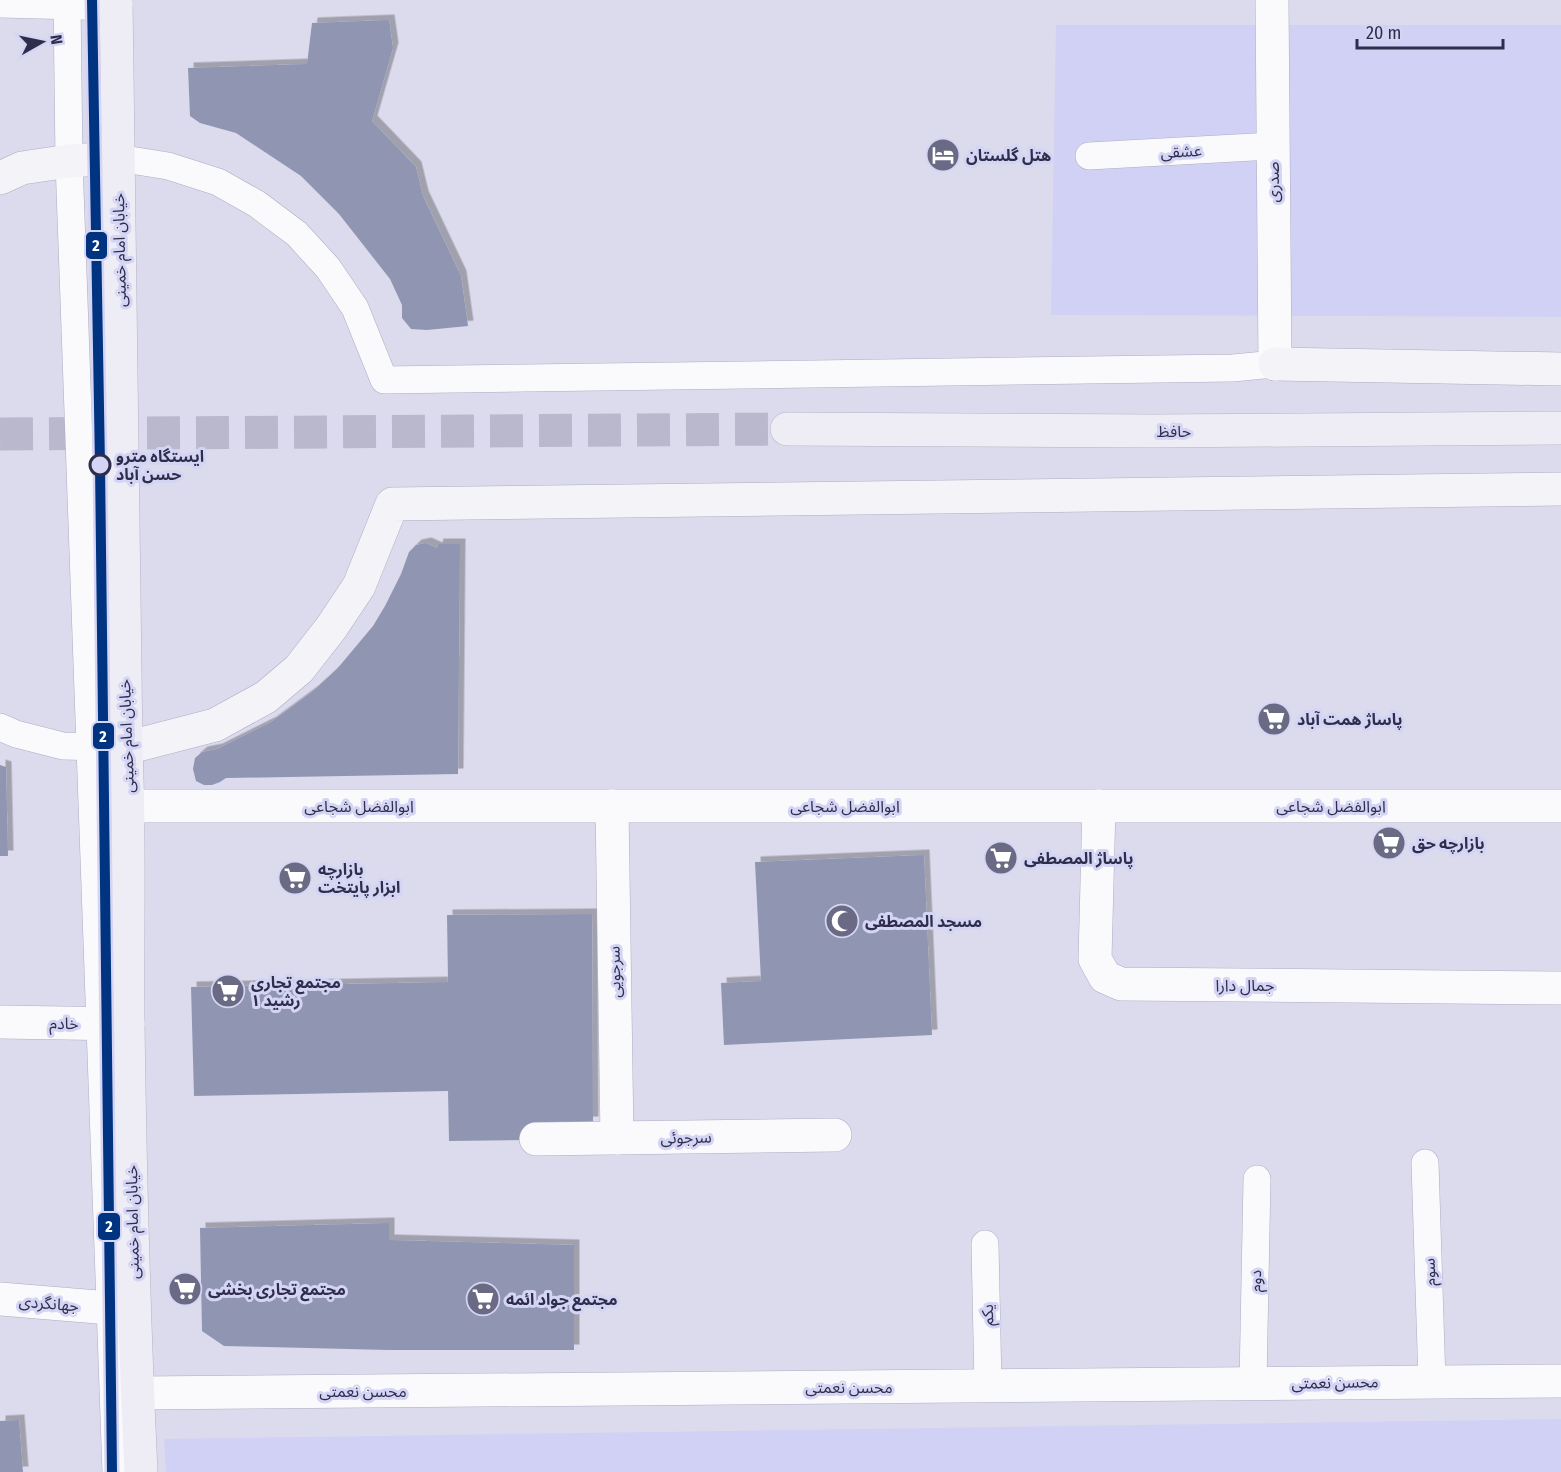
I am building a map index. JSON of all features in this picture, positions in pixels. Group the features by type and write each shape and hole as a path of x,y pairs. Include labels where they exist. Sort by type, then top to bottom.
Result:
{"main road":[{"name":"خیابان امام خمینی","path":"116,2 128,806 128,1024 134,1310 141,1472"},
{"path":"0,178 22,168 118,158"},
{"path":"1275,364 1561,369"},
{"name":"حافظ","path":"788,429 1153,431 1561,428"},
{"path":"126,748 215,725 266,697 299,669 331,628 359,586 392,504 1561,489"}],"street":[{"name":"صدری","path":"1272,0 1275,364"},
{"path":"0,1 116,2"},
{"name":"ابوالفضل شجاعی","path":"128,806 1561,806"},
{"name":"جمال دارا","path":"1099,806 1095,959 1105,977 1120,984 1561,988"},
{"name":"سرجویی","path":"612,807 617,1138"},
{"name":"خادم","path":"0,1022 128,1024"},
{"name":"سرجوئی","path":"536,1139 835,1135"},
{"name":"جهانگردی","path":"0,1299 134,1310"},
{"name":"محسن نعمتی","path":"138,1393 1561,1381"}],"lane":[{"path":"67,2 69,162 116,1472"},
{"name":"عشقی","path":"1089,156 1273,146"},
{"path":"118,158 168,166 218,182 257,204 297,234 328,268 355,308 384,380 1233,368 1275,364"},
{"path":"0,727 16,734 63,746 126,748"},
{"name":"سوم","path":"1425,1163 1432,1382"},
{"name":"دوم","path":"1253,1383 1257,1179"},
{"name":"یکم","path":"986,1244 988,1386"}],"shaded area":[{"path":"1056,25 1561,25 1561,317 1051,315"},
{"path":"1561,1419 1561,1472 166,1472 164,1439"}],"building":[{"path":"389,20 393,48 372,121 416,167 423,196 461,276 468,326 427,330 411,329 402,318 402,305 390,279 339,214 301,176 236,133 200,123 190,116 188,68 307,64 312,23"},
{"path":"426,543 437,548 438,544 460,544 458,774 226,778 212,785 204,785 196,781 193,769 195,758 202,752 217,749 271,722 313,691 337,669 373,626 401,574 409,552 416,545"},
{"path":"0,765 6,767 8,856 0,856"},
{"name":"مسجد المصطفی","path":"924,855 932,1035 724,1045 721,983 761,981 755,862"},
{"path":"592,914 593,1122 531,1123 530,1140 449,1141 448,1091 194,1096 191,987 448,982 447,915"},
{"path":"389,1223 389,1240 574,1245 574,1350 388,1350 224,1346 202,1331 200,1228"},
{"path":"19,1420 23,1472 0,1472 0,1421"}],"tunnel":[{"path":"0,434 787,429"}],"transit line":[{"name":"2","path":"92,0 112,1472"}],"place":[{"name":"هتل گلستان","path":"943,155"},
{"name":"ایستگاه مترو حسن آباد","path":"100,465"},
{"name":"پاساژ همت آباد","path":"1274,719"},
{"name":"بازارچه حق","path":"1389,843"},
{"name":"پاساژ المصطفی","path":"1001,858"},
{"name":"بازارچه ابزار پایتخت","path":"295,878"},
{"name":"مسجد المصطفی","path":"842,921"},
{"name":"مجتمع تجاری رشید ۱","path":"228,991"},
{"name":"مجتمع تجاری بخشی","path":"185,1289"},
{"name":"مجتمع جواد ائمه","path":"483,1299"}]}
